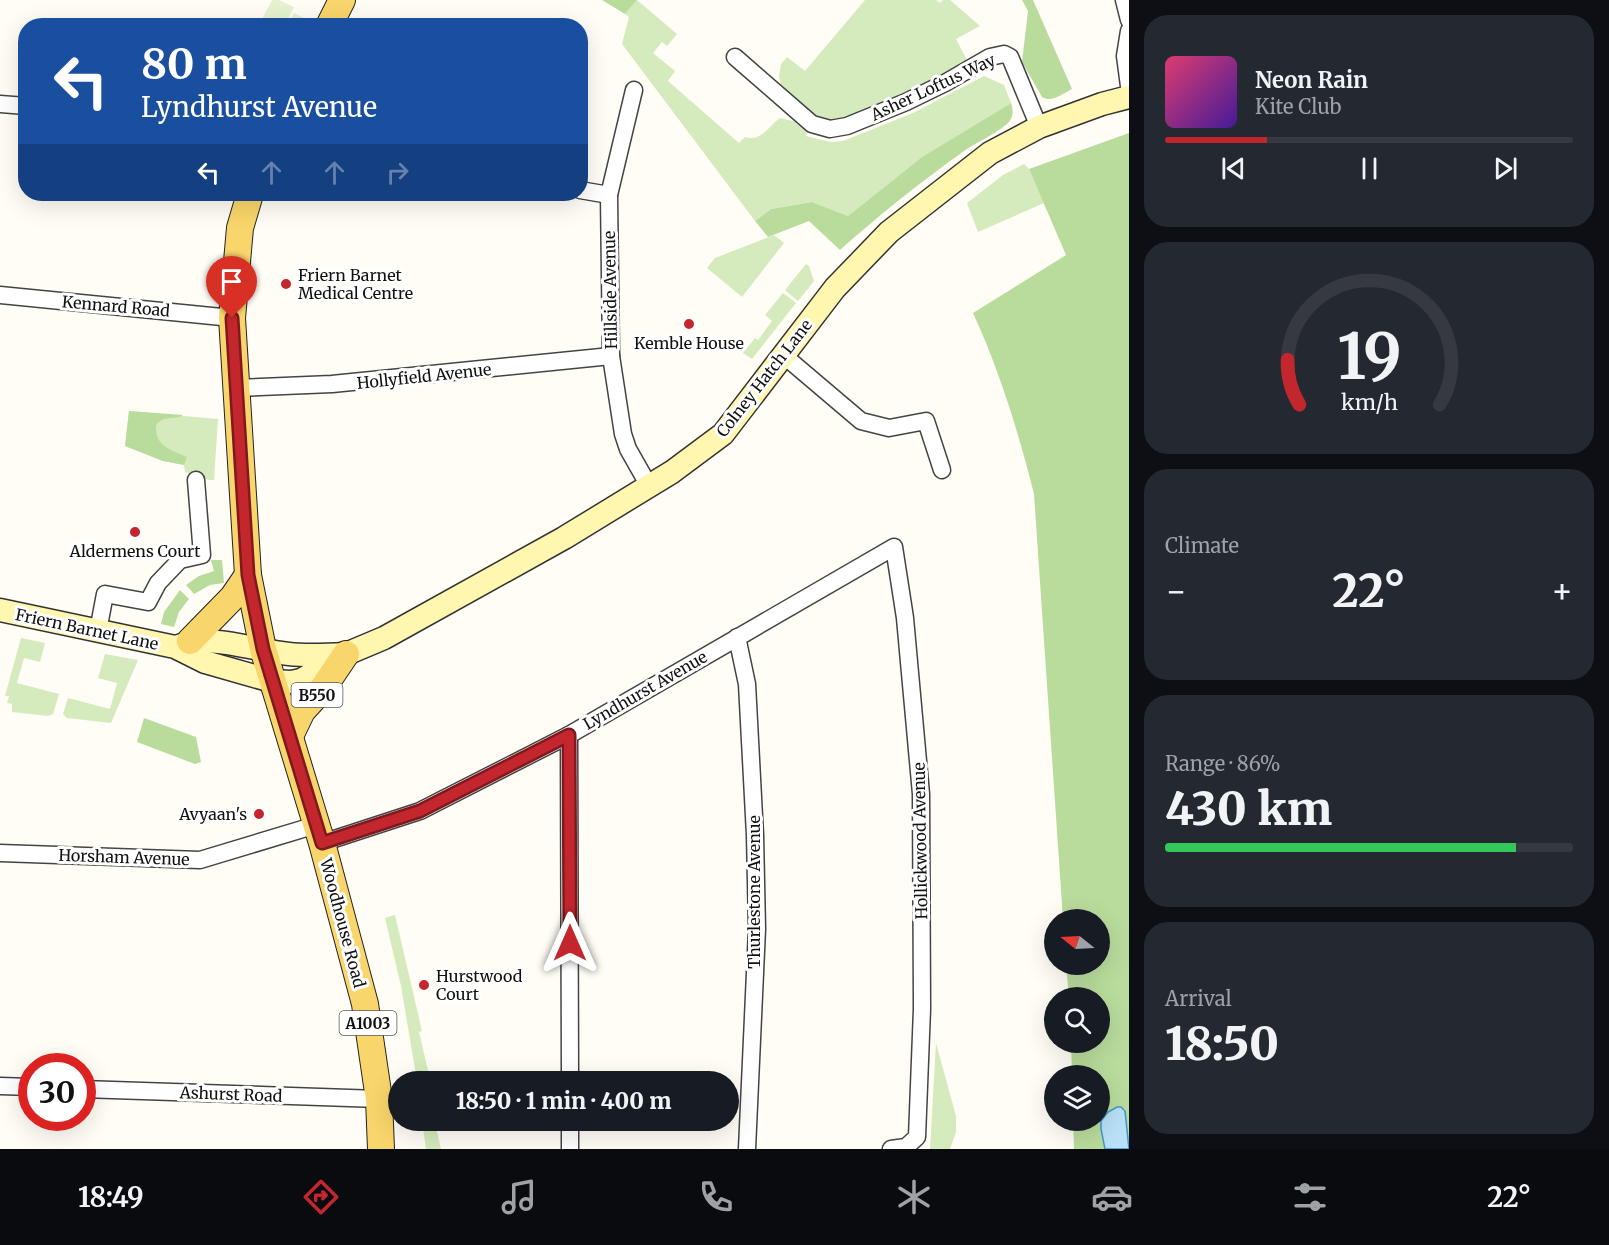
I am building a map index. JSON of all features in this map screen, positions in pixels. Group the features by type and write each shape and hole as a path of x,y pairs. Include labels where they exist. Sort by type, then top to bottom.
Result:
{"main road":[{"path":"333,18 342,0"},
{"name":"Colney Hatch Lane","path":"346,654 384,638 564,538 672,472 723,434 782,354 835,288 889,232 986,156 1040,127 1102,104 1129,97"},
{"name":"A1003","path":"248,201 240,228 232,318 248,575 268,666"},
{"path":"182,644 233,597 248,575"},
{"name":"Friern Barnet Lane","path":"0,610 98,631 182,644 268,666"},
{"name":"Friern Barnet Lane","path":"182,644 205,662 268,666"},
{"name":"B550","path":"289,654 346,654 301,680 291,682 268,666 289,654"},
{"name":"B550","path":"290,736 302,711 323,688 346,654"},
{"name":"Woodhouse Road","path":"268,666 319,834 365,1004 379,1099 381,1149"}],"street":[{"path":"1124,0 1129,20"},
{"path":"1129,31 1125,56 1129,86"},
{"name":"Asher Loftus Way","path":"735,57 812,124 830,129 848,126 906,102 990,57 1004,54 1010,57 1040,127"},
{"name":"Hillside Avenue","path":"634,90 609,195 611,356 623,434 628,449 649,486"},
{"path":"0,104 18,105"},
{"path":"588,191 609,195"},
{"name":"Kennard Road","path":"0,295 232,318"},
{"path":"782,354 861,421 889,428 926,421 942,470"},
{"name":"Hollyfield Avenue","path":"236,388 332,384 611,356"},
{"path":"98,631 105,594 148,602 158,582 180,560 202,555 196,480"},
{"name":"Lyndhurst Avenue","path":"319,834 420,811 569,735 894,547"},
{"name":"Hollickwood Avenue","path":"891,1149 906,1147 917,1137 922,1009 921,794 905,618 894,547"},
{"name":"Thurlestone Avenue","path":"737,637 747,684 755,835 757,930 747,1149"},
{"path":"569,735 570,1071"},
{"name":"Horsham Avenue","path":"0,853 200,860 319,834"},
{"path":"0,1086 18,1087"},
{"name":"Ashurst Road","path":"96,1089 379,1099"},
{"path":"570,1131 570,1149"}],"green space":[{"path":"272,0 279,0 294,7 288,18 263,18"},
{"path":"602,0 637,0 625,14"},
{"path":"637,0 677,34 667,46 662,42 653,53 675,71 668,81 739,143 745,137 760,136 780,118 793,121 807,132 806,136 831,142 843,141 913,113 984,76 1004,85 1011,103 922,157 848,216 812,202 771,209 755,221 622,44 629,17 625,14"},
{"path":"865,0 936,0 940,3 943,0 950,0 980,26 956,39 968,62 907,95 835,122 817,118 781,85 779,76 781,64 787,57 805,71"},
{"path":"1022,0 1033,0 1072,89 1050,99 1042,97 1022,62 1028,11"},
{"path":"294,13 304,18 292,18"},
{"path":"1011,103 1012,115 1007,124 965,150 929,177 840,250 809,221 768,237 755,221 771,209 812,202 848,216 922,157"},
{"path":"1129,133 1129,1149 1074,1149 1073,1131 1110,1131 1110,1065 1072,1065 1071,1053 1110,1053 1110,987 1068,987 1067,975 1110,975 1110,909 1062,909 1034,494 1008,402 973,313 1066,255 1029,169"},
{"path":"1024,164 1029,169 1044,203 978,232 967,203 1003,175"},
{"path":"774,235 784,243 742,297 707,268 715,258"},
{"path":"806,264 809,266 814,281 798,301 785,290"},
{"path":"783,293 796,303 752,359 743,353 755,338 758,340 772,321 765,315"},
{"path":"129,411 218,419 214,480 185,472 184,465 163,461 125,446"},
{"path":"129,411 183,415 163,420 157,424 156,429 162,444 187,457 184,465 163,461 125,446"},
{"path":"211,560 222,560 224,583 210,585 194,594 186,585 199,576 214,571"},
{"path":"180,590 189,599 179,612 174,627 161,624 164,612"},
{"path":"21,638 45,643 40,662 24,658 17,683 59,694 53,714 48,716 12,712 12,704 7,703 9,696 5,696"},
{"path":"105,654 138,660 111,723 67,718 63,714 68,698 110,709 117,683 98,678"},
{"path":"144,718 196,737 201,762 195,764 137,742"},
{"path":"395,915 422,1031 419,1032 428,1071 415,1071 401,986 385,918"},
{"path":"936,1043 956,1116 956,1132 950,1149 930,1149"},
{"path":"423,1131 437,1131 441,1149 426,1149"}],"water":[{"path":"1121,1107 1125,1111 1129,1149 1105,1149 1101,1131 1110,1131 1110,1111"}],"place":[{"name":"Friern Barnet Medical Centre","path":"286,284"},
{"name":"Kemble House","path":"689,324"},
{"name":"Aldermens Court","path":"135,532"},
{"name":"Avyaan's","path":"259,814"},
{"name":"Hurstwood Court","path":"424,985"}],"route":[{"path":"232,318 248,575 254,611 263,649 322,843 420,811 569,735 570,943"}]}
